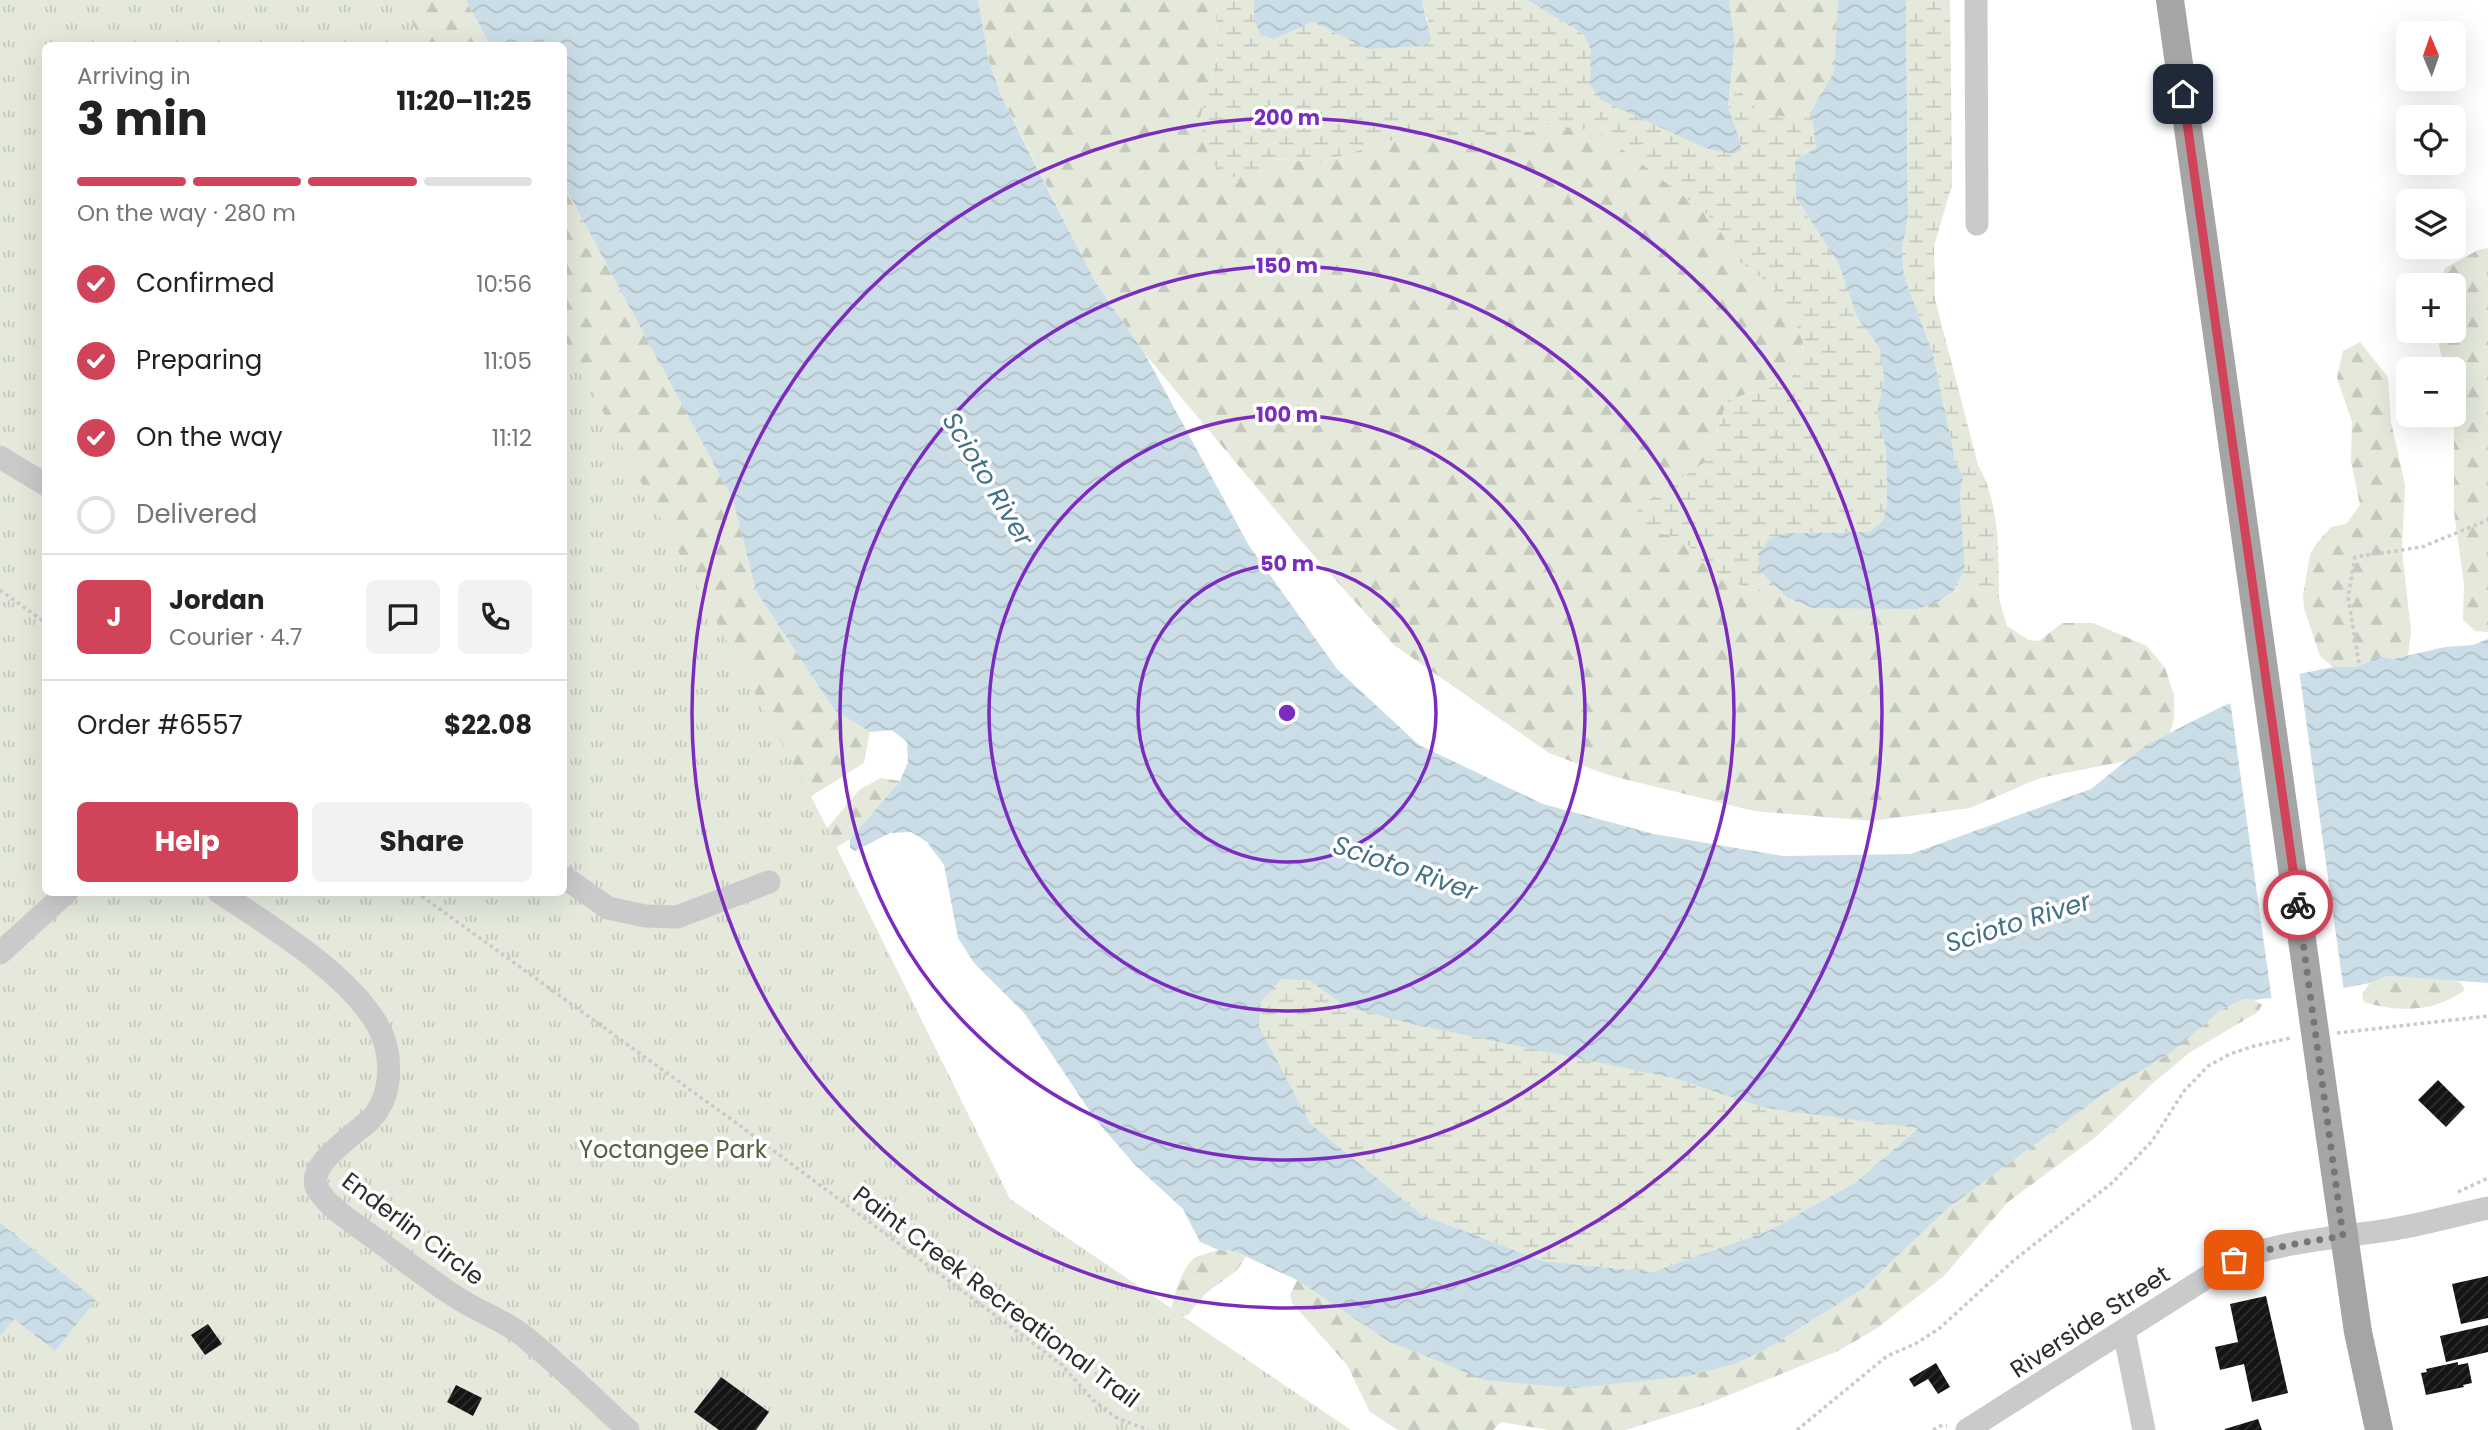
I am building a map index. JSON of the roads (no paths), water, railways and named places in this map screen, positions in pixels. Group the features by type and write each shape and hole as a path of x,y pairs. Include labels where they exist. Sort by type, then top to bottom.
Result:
{"main road":[{"path":"2170,0 2343,1236 2358,1332 2379,1430"}],"street":[{"path":"1976,0 1977,225"},
{"path":"0,457 42,483"},
{"path":"567,879 608,908 645,916 677,917 769,882"},
{"path":"0,953 62,896"},
{"name":"Enderlin Circle","path":"225,896 299,946 329,972 360,1001 378,1025 387,1047 389,1067 385,1095 373,1117 324,1160 315,1176 317,1188 347,1218 456,1297 519,1333 628,1430"},
{"name":"Riverside Street","path":"1967,1430 2234,1260 2295,1243 2390,1230 2488,1208"},
{"path":"2124,1331 2144,1430"}],"water":[{"name":"Scioto River","path":"466,0 978,0 989,61 1000,93 1028,150 1096,283 1145,354 1248,544 1337,669 1419,745 1543,804 1654,834 1783,856 1911,854 2091,789 2146,745 2219,708 2299,674 2333,667 2357,667 2379,656 2393,659 2445,647 2473,645 2488,639 2488,983 2388,976 2370,983 2323,992 2244,999 2221,1010 2172,1052 2111,1089 1948,1208 1864,1288 1763,1351 1737,1363 1689,1376 1575,1388 1485,1380 1388,1341 1297,1280 1234,1251 1219,1250 1200,1242 1183,1209 1136,1166 1095,1119 1025,1014 974,963 958,938 944,865 927,842 911,832 890,833 855,851 850,848 850,839 900,781 908,762 907,742 892,730 870,732 834,710 756,591 733,500 567,191 567,42 488,42","holes":["1282,979 1310,981 1346,1007 1417,1025 1673,1078 1765,1108 1918,1128 1856,1182 1768,1231 1652,1272 1543,1261 1422,1215 1310,1123 1259,1026 1261,1002"]},
{"path":"1254,0 1422,0 1431,40 1424,46 1368,49 1313,22 1275,39 1260,35 1254,18"},
{"path":"1527,0 1729,0 1735,43 1728,106 1741,150 1733,154 1705,148 1601,100 1590,85 1591,50 1583,34"},
{"path":"1838,0 1906,0 1908,217 1902,250 1904,276 1933,354 1956,463 1963,476 1960,495 1965,568 1953,592 1936,603 1917,609 1813,608 1787,598 1760,571 1758,553 1770,539 1787,533 1869,532 1883,521 1887,503 1886,450 1877,413 1884,377 1879,347 1857,317 1838,263 1796,198 1795,161 1816,148 1811,111 1834,72"},
{"path":"0,1223 96,1300 55,1351 14,1319 0,1336"}],"park label":[{"name":"Yoctangee Park","path":"673,1150"}]}
